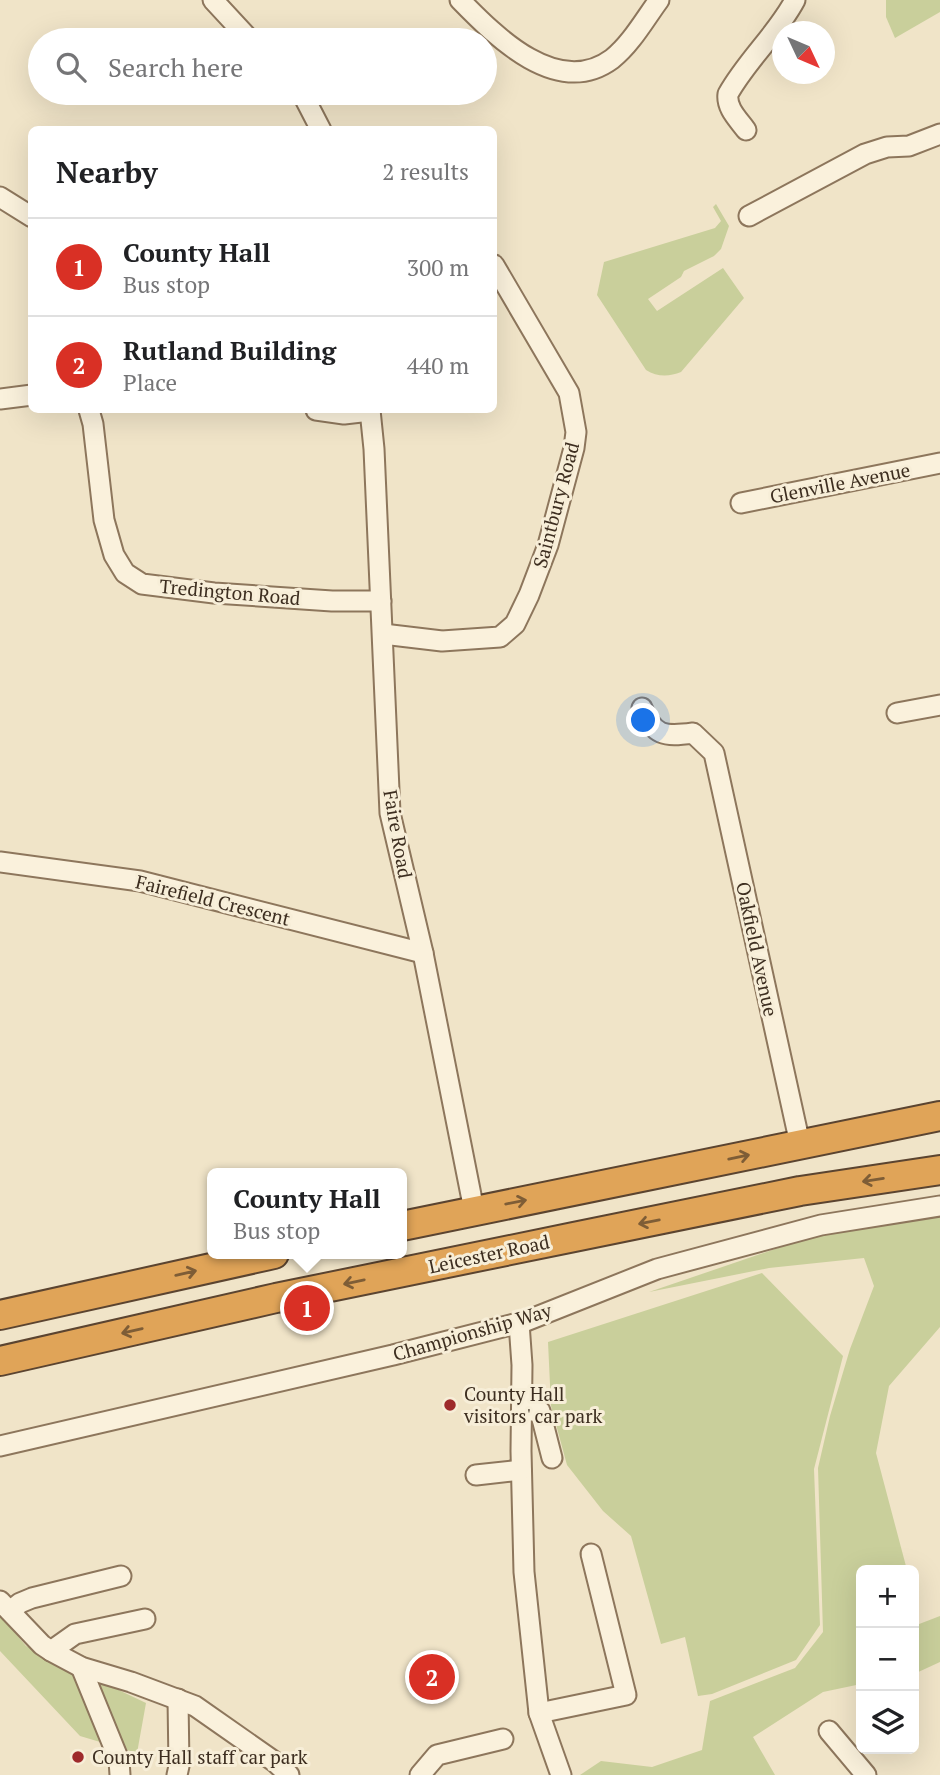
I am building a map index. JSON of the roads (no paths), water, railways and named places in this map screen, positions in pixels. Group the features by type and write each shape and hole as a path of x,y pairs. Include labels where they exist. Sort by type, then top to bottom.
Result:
{"highway":[{"path":"407,1225 940,1116"},
{"name":"Leicester Road","path":"0,1361 263,1301 587,1234 800,1191 940,1170"},
{"path":"0,1315 252,1259"}],"street":[{"path":"213,0 239,28"},
{"path":"460,0 491,28"},
{"path":"497,33 532,61 544,67 565,72 587,70 611,60 622,50 659,0"},
{"path":"746,130 730,108 728,94 795,0"},
{"path":"308,105 319,126"},
{"path":"748,216 865,154 887,147 909,146 940,134"},
{"path":"0,197 28,214"},
{"name":"Saintbury Road","path":"383,634 442,641 500,637 515,624 548,545 574,448 576,432 569,393 497,270"},
{"path":"0,399 28,396"},
{"name":"Tredington Road","path":"90,413 104,520 114,555 125,573 142,584 214,593 332,601 381,601"},
{"name":"Faire Road","path":"370,413 390,813 423,953 474,1210"},
{"name":"Glenville Avenue","path":"741,503 940,463"},
{"path":"897,713 940,705"},
{"name":"Oakfield Avenue","path":"642,708 654,729 666,734 693,733 714,753 800,1144"},
{"name":"Fairefield Crescent","path":"0,862 140,881 423,953"},
{"name":"Championship Way","path":"0,1446 406,1352 519,1323 657,1269 821,1225 940,1206"},
{"path":"519,1323 522,1365 524,1572 539,1713 561,1775"},
{"path":"522,1411 540,1411 552,1458"},
{"path":"476,1475 521,1470"},
{"path":"539,1713 626,1695 591,1554"},
{"path":"5,1606 121,1576"},
{"path":"5,1606 51,1651 81,1667 195,1706 275,1762 289,1775"},
{"path":"51,1651 75,1634 145,1619"},
{"path":"81,1667 119,1760 120,1775"},
{"path":"177,1775 178,1699"},
{"path":"829,1731 866,1775"},
{"path":"420,1775 437,1755 503,1740"}],"place":[{"name":"County Hall","path":"307,1308"},
{"name":"County Hall visitors' car park","path":"450,1405"},
{"name":"Rutland Building","path":"432,1677"},
{"name":"County Hall staff car park","path":"78,1757"}]}
